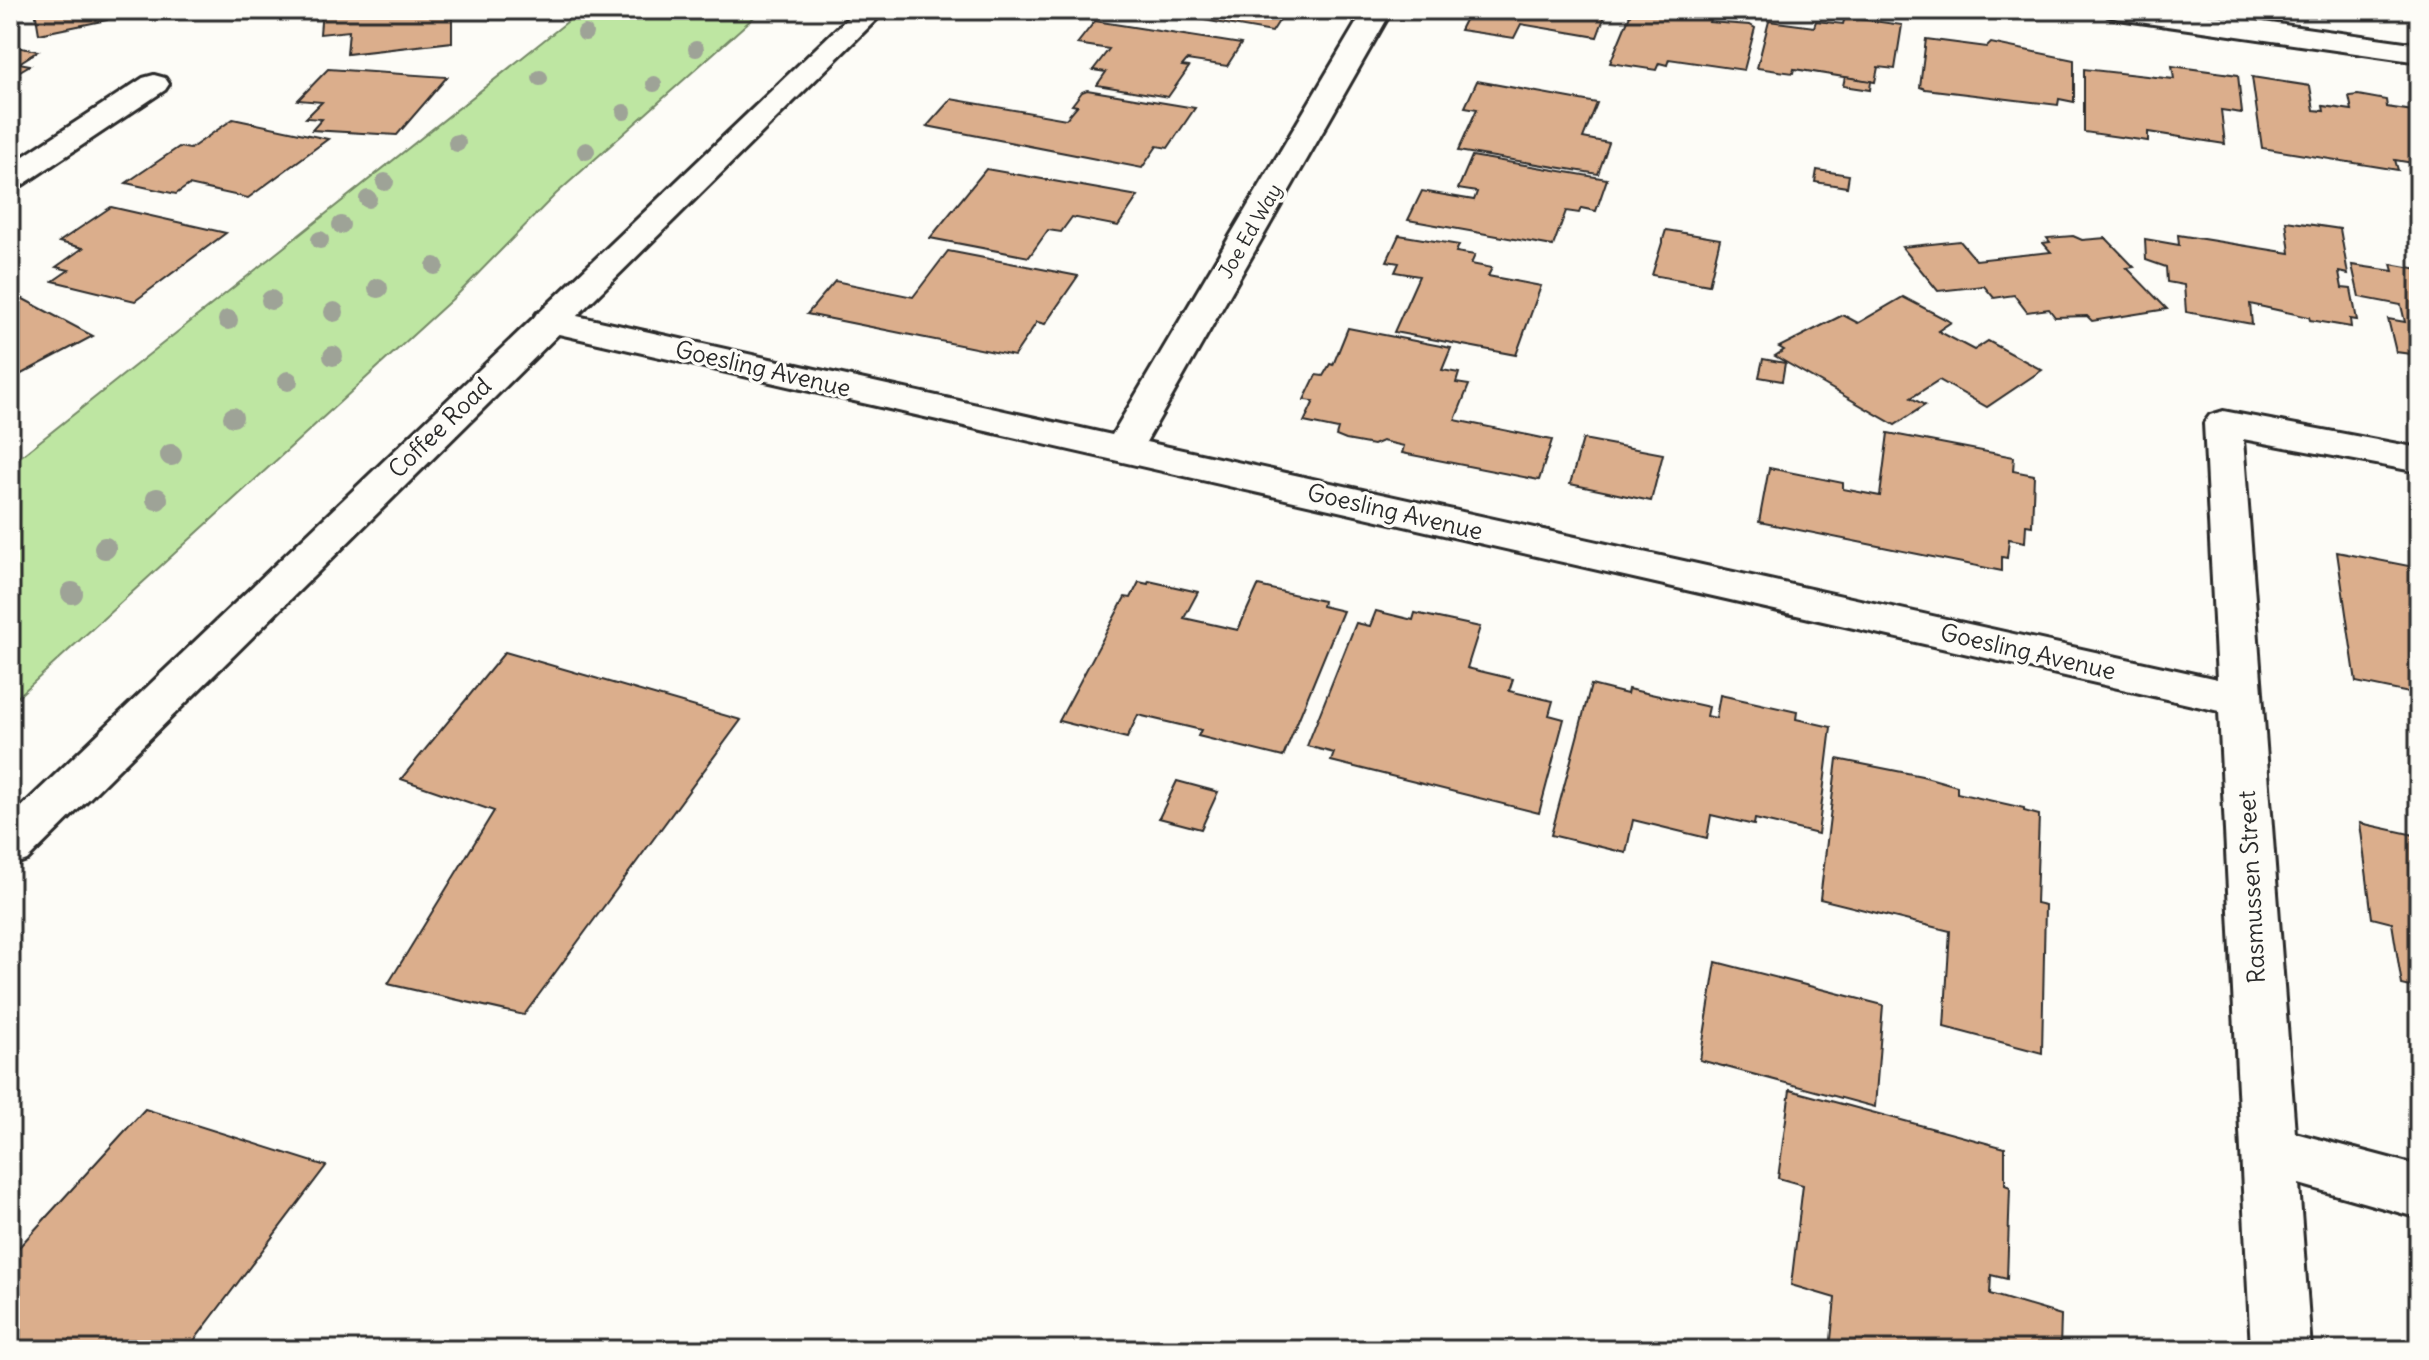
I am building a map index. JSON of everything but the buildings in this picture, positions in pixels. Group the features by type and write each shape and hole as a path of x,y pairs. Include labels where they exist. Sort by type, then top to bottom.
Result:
{"street":[{"name":"Coffee Road","path":"10,847 872,10"},
{"name":"Joe Ed Way","path":"1122,451 1378,10"},
{"path":"2118,10 2419,53"},
{"path":"10,179 154,84"},
{"name":"Goesling Avenue","path":"550,321 2241,700"},
{"name":"Rasmussen Street","path":"2281,1350 2223,423 2419,460"},
{"path":"2268,1151 2419,1192"}],"green space":[{"path":"582,10 762,10 556,194 459,293 10,704 10,465"}]}
